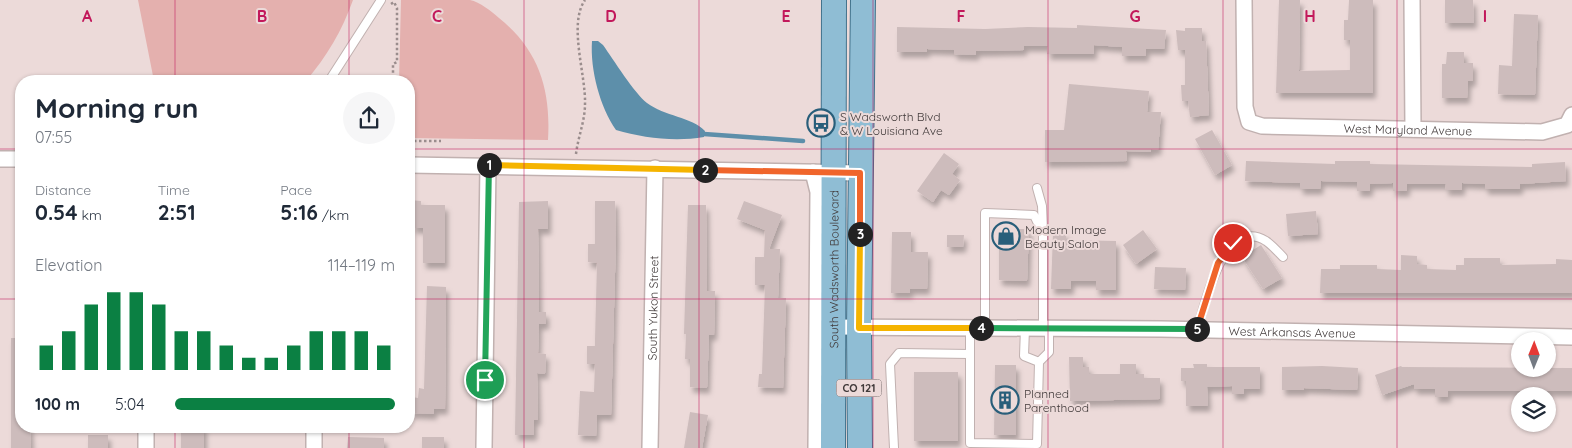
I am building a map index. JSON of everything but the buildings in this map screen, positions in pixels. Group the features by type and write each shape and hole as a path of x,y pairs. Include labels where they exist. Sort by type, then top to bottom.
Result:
{"main road":[{"name":"South Wadsworth Boulevard","path":"833,448 832,327 823,173 834,0"},
{"name":"CO 121","path":"860,448 860,173 863,0"}],"street":[{"name":"West Maryland Avenue","path":"1244,0 1245,107 1249,122 1262,126 1542,132 1569,120"},
{"path":"1412,0 1413,129"},
{"path":"0,159 15,159"},
{"path":"415,165 860,173"},
{"path":"484,448 488,165"},
{"name":"South Yukon Street","path":"650,448 654,168"},
{"name":"South Wadsworth Boulevard","path":"816,448 818,192 823,173"},
{"name":"West Arkansas Avenue","path":"832,327 1197,330 1572,337"},
{"path":"146,433 146,448"},
{"path":"314,433 314,448"}],"lane":[{"path":"333,75 381,0"},
{"path":"970,328 970,443 1037,444 1039,362 1049,352 1046,329 1042,206 1038,188"},
{"path":"985,328 985,213 1034,215 1043,234"},
{"path":"1197,330 1218,263 1233,243 1250,237 1265,241 1283,258"},
{"path":"1025,328 1024,356 1039,362"},
{"path":"894,448 890,364 898,353 970,354"}],"path":[{"path":"576,154 585,106 583,70 578,54 578,40 580,12 585,0"},
{"path":"393,75 393,64 397,62 396,8 394,2"},
{"path":"415,141 440,141"}],"shaded area":[{"path":"138,0 353,0 333,43 311,75 153,75"},
{"path":"401,0 470,0 478,3 513,30 533,57 540,72 547,104 548,140 415,138 415,75 399,75"}],"water":[{"path":"592,41 598,41 603,45 630,84 647,103 661,111 699,126 705,131 704,137 682,139 659,138 616,130 605,110 597,88 594,76"}],"waterway":[{"path":"704,134 803,141"}],"place":[{"name":"S Wadsworth Blvd & W Louisiana Ave","path":"821,123"},
{"name":"Modern Image Beauty Salon","path":"1006,236"},
{"name":"Planned Parenthood","path":"1005,400"}],"route":[{"path":"485,380 488,165 860,173 859,328 1197,330 1218,263 1233,243"}]}
